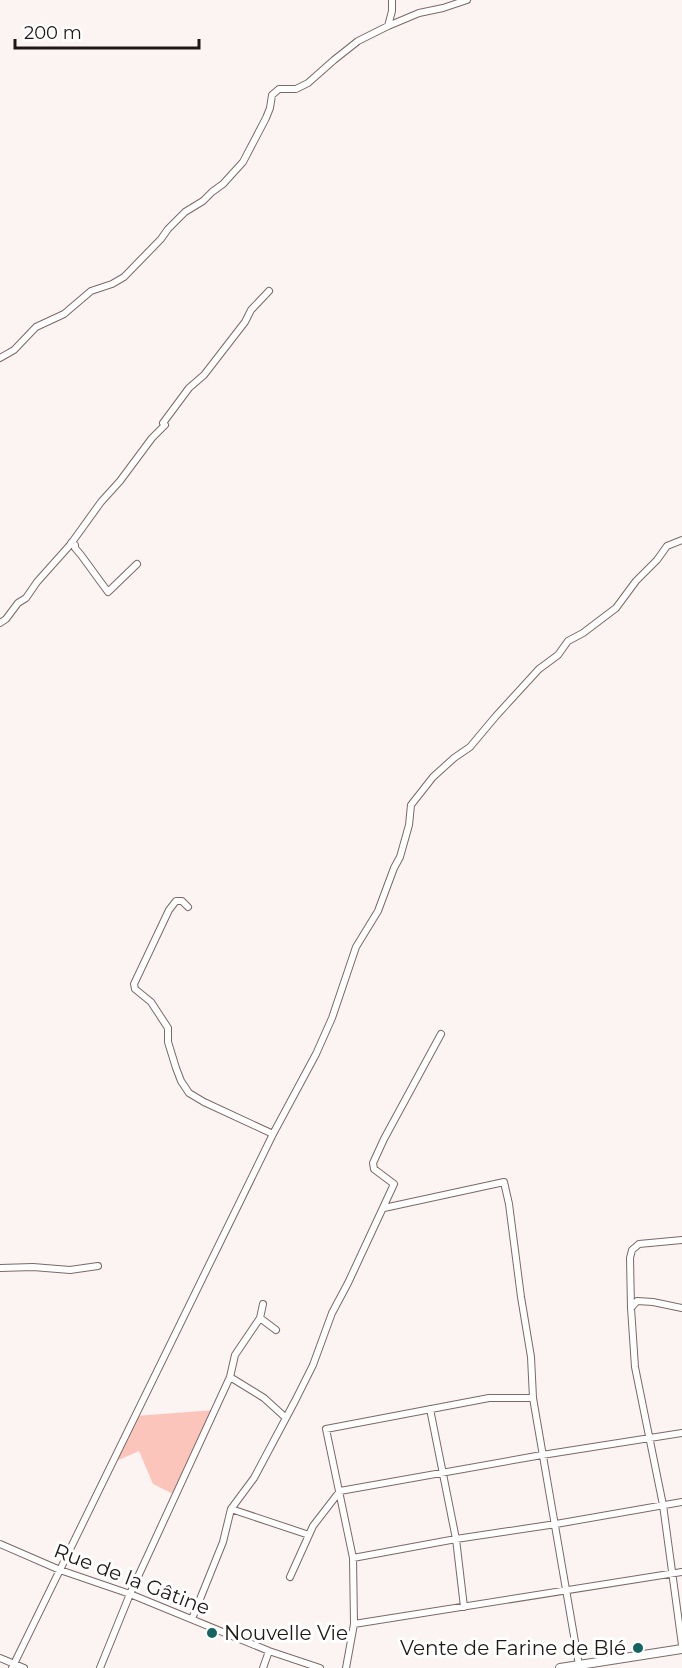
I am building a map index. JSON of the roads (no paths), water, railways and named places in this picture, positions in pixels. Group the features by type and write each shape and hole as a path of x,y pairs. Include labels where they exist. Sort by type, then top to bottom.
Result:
{"main road":[{"path":"560,1668 682,1647"}],"street":[{"path":"388,26 392,0"},
{"path":"0,358 14,350 36,327 64,314 91,291 112,284 123,277 185,212 203,201 223,184 243,162 266,118 272,95 279,89 296,89 308,83 349,47 388,26 419,13 467,0"},
{"path":"0,623 18,603 26,598 71,543 101,502 165,425 163,423 178,401 204,375 245,322 251,310 269,291"},
{"path":"13,1666 273,1134 333,1018 356,947 378,911 400,857 409,825 411,805 433,777 470,747 539,669 558,654 568,641 583,633 616,608 667,546 682,540"},
{"path":"71,543 75,545 108,592 137,564"},
{"path":"188,907 182,901 176,901 169,910 134,984 135,989 151,1002 168,1028 168,1042 176,1068 189,1093 273,1134"},
{"path":"192,1620 223,1542 231,1509 254,1478 313,1365 332,1313 342,1297 384,1208 394,1184 374,1168 373,1163 441,1034"},
{"path":"384,1208 504,1182 531,1357 533,1398 579,1665"},
{"path":"682,1240 639,1244 632,1250 630,1258 635,1367 663,1505 682,1647"},
{"path":"0,1268 33,1267 70,1270 98,1266"},
{"path":"631,1308 637,1301 682,1308"},
{"path":"100,1668 130,1594 230,1377 235,1355 260,1318 263,1304"},
{"path":"260,1318 276,1330"},
{"path":"230,1377 264,1398 286,1418"},
{"path":"346,1668 354,1624 353,1558 326,1429 489,1398 533,1398"},
{"path":"430,1409 456,1539 464,1607"},
{"path":"290,1576 313,1526 340,1491 682,1433"},
{"path":"353,1558 682,1502"},
{"path":"231,1509 309,1535"},
{"name":"Rue de la Gâtine","path":"0,1544 60,1570 130,1594 269,1651 320,1668"},
{"path":"354,1624 682,1572"},
{"path":"263,1668 269,1651"},
{"path":"0,1658 13,1666 24,1668"}],"place":[{"name":"Nouvelle Vie","path":"212,1633"},
{"name":"Vente de Farine de Blé","path":"638,1648"}]}
